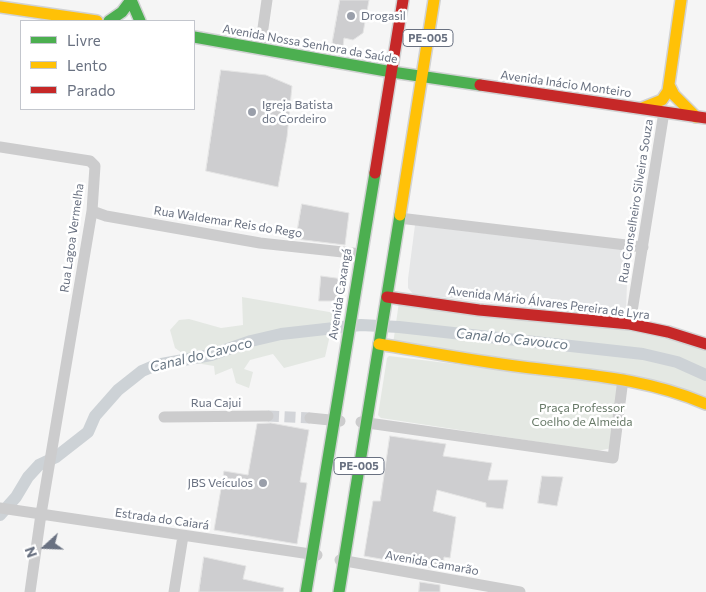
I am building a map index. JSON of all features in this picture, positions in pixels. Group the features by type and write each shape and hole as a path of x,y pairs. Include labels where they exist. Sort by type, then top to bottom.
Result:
{"street":[{"path":"111,20 128,7 131,0"},
{"path":"131,0 139,20"},
{"path":"260,49 267,0"},
{"name":"Avenida Caxangá","path":"306,592 316,555 337,420 346,343 403,0"},
{"name":"PE-005","path":"340,592 342,560 434,0"},
{"path":"640,108 662,100 668,91 681,0"},
{"path":"0,7 90,20"},
{"name":"Avenida Nossa Senhora da Saúde","path":"195,38 422,76"},
{"name":"Avenida Inácio Monteiro","path":"422,76 701,118"},
{"path":"669,85 674,95 701,118"},
{"name":"Rua Conselheiro Silveira Souza","path":"630,324 664,112"},
{"name":"Rua Lagoa Vermelha","path":"0,147 93,163 95,166 92,211 41,514"},
{"name":"Rua Waldemar Reis do Rego","path":"92,211 106,216 226,238 361,254"},
{"path":"399,218 643,247"},
{"name":"Avenida Mário Álvares Pereira de Lyra","path":"386,299 630,324 668,332 706,344"},
{"path":"379,342 520,366 650,384 689,395 706,404"},
{"path":"364,422 612,458 623,380"},
{"name":"Rua Cajui","path":"164,417 268,416"},
{"path":"310,418 337,420"},
{"name":"Estrada do Caiará","path":"0,508 316,555"},
{"path":"30,592 41,514"},
{"path":"174,592 183,536"},
{"name":"Avenida Camarão","path":"342,560 520,592"}],"shaded area":[{"path":"415,225 628,250 626,313 618,316 413,294 408,288 408,279"}],"green space":[{"path":"242,297 335,313 325,357 284,368 273,354 250,360 244,369 253,372 249,388 236,383 232,368 215,375 214,366 196,363 175,348 170,330 179,320 189,319 221,328 243,325"},
{"path":"399,302 643,330 706,350 706,400 393,344"},
{"name":"Praça Professor Coelho de Almeida","path":"389,356 618,384 612,448 597,451 381,418 378,415 387,358"}],"building":[{"name":"Drogasil","path":"340,0 369,0 363,33 353,40 344,38 343,47 332,45"},
{"name":"Igreja Batista do Cordeiro","path":"221,70 266,75 292,86 287,137 278,187 206,171"},
{"path":"302,204 349,213 345,245 296,239"},
{"path":"321,276 343,279 341,301 319,301"},
{"name":"JBS Veículos","path":"271,423 309,430 300,482 307,483 297,544 214,530 224,471 248,475 257,424"},
{"path":"390,436 446,444 443,456 492,463 488,480 508,480 503,509 486,507 486,503 437,490 433,511 456,517 450,558 444,557 443,570 364,556 373,501 380,501"},
{"path":"542,476 563,477 557,506 538,503"},
{"path":"204,557 246,566 243,579 284,588 283,592 199,592"},
{"path":"420,582 440,585 440,592 419,592"}],"waterway":[{"name":"Canal do Cavouco","path":"0,515 16,497 28,477 39,465 56,457 88,432 95,416 118,390 142,371 156,365 211,355 251,341 281,334 361,325 399,327 643,354 677,362 706,375"}],"tunnel":[{"path":"268,416 310,418"}],"traffic: fast":[{"path":"131,0 140,20"},
{"path":"110,20 122,12 131,0"},
{"path":"195,37 392,72 480,85"},
{"path":"306,592 375,173"},
{"path":"339,592 400,215"}],"traffic: slow":[{"path":"400,215 434,0"},
{"path":"642,108 662,100 668,91 681,0"},
{"path":"0,7 90,20"},
{"path":"669,85 674,95 696,117"},
{"path":"379,344 487,362 593,375 639,383 684,395 706,404"}],"traffic: jam":[{"path":"375,173 403,0"},
{"path":"480,85 706,118"},
{"path":"387,297 479,310 630,324 668,332 706,344"}],"place":[{"name":"Drogasil","path":"351,16"},
{"name":"Igreja Batista do Cordeiro","path":"252,112"},
{"name":"JBS Veículos","path":"263,483"}],"water label":[{"name":"Canal do Cavoco","path":"201,355"}]}
